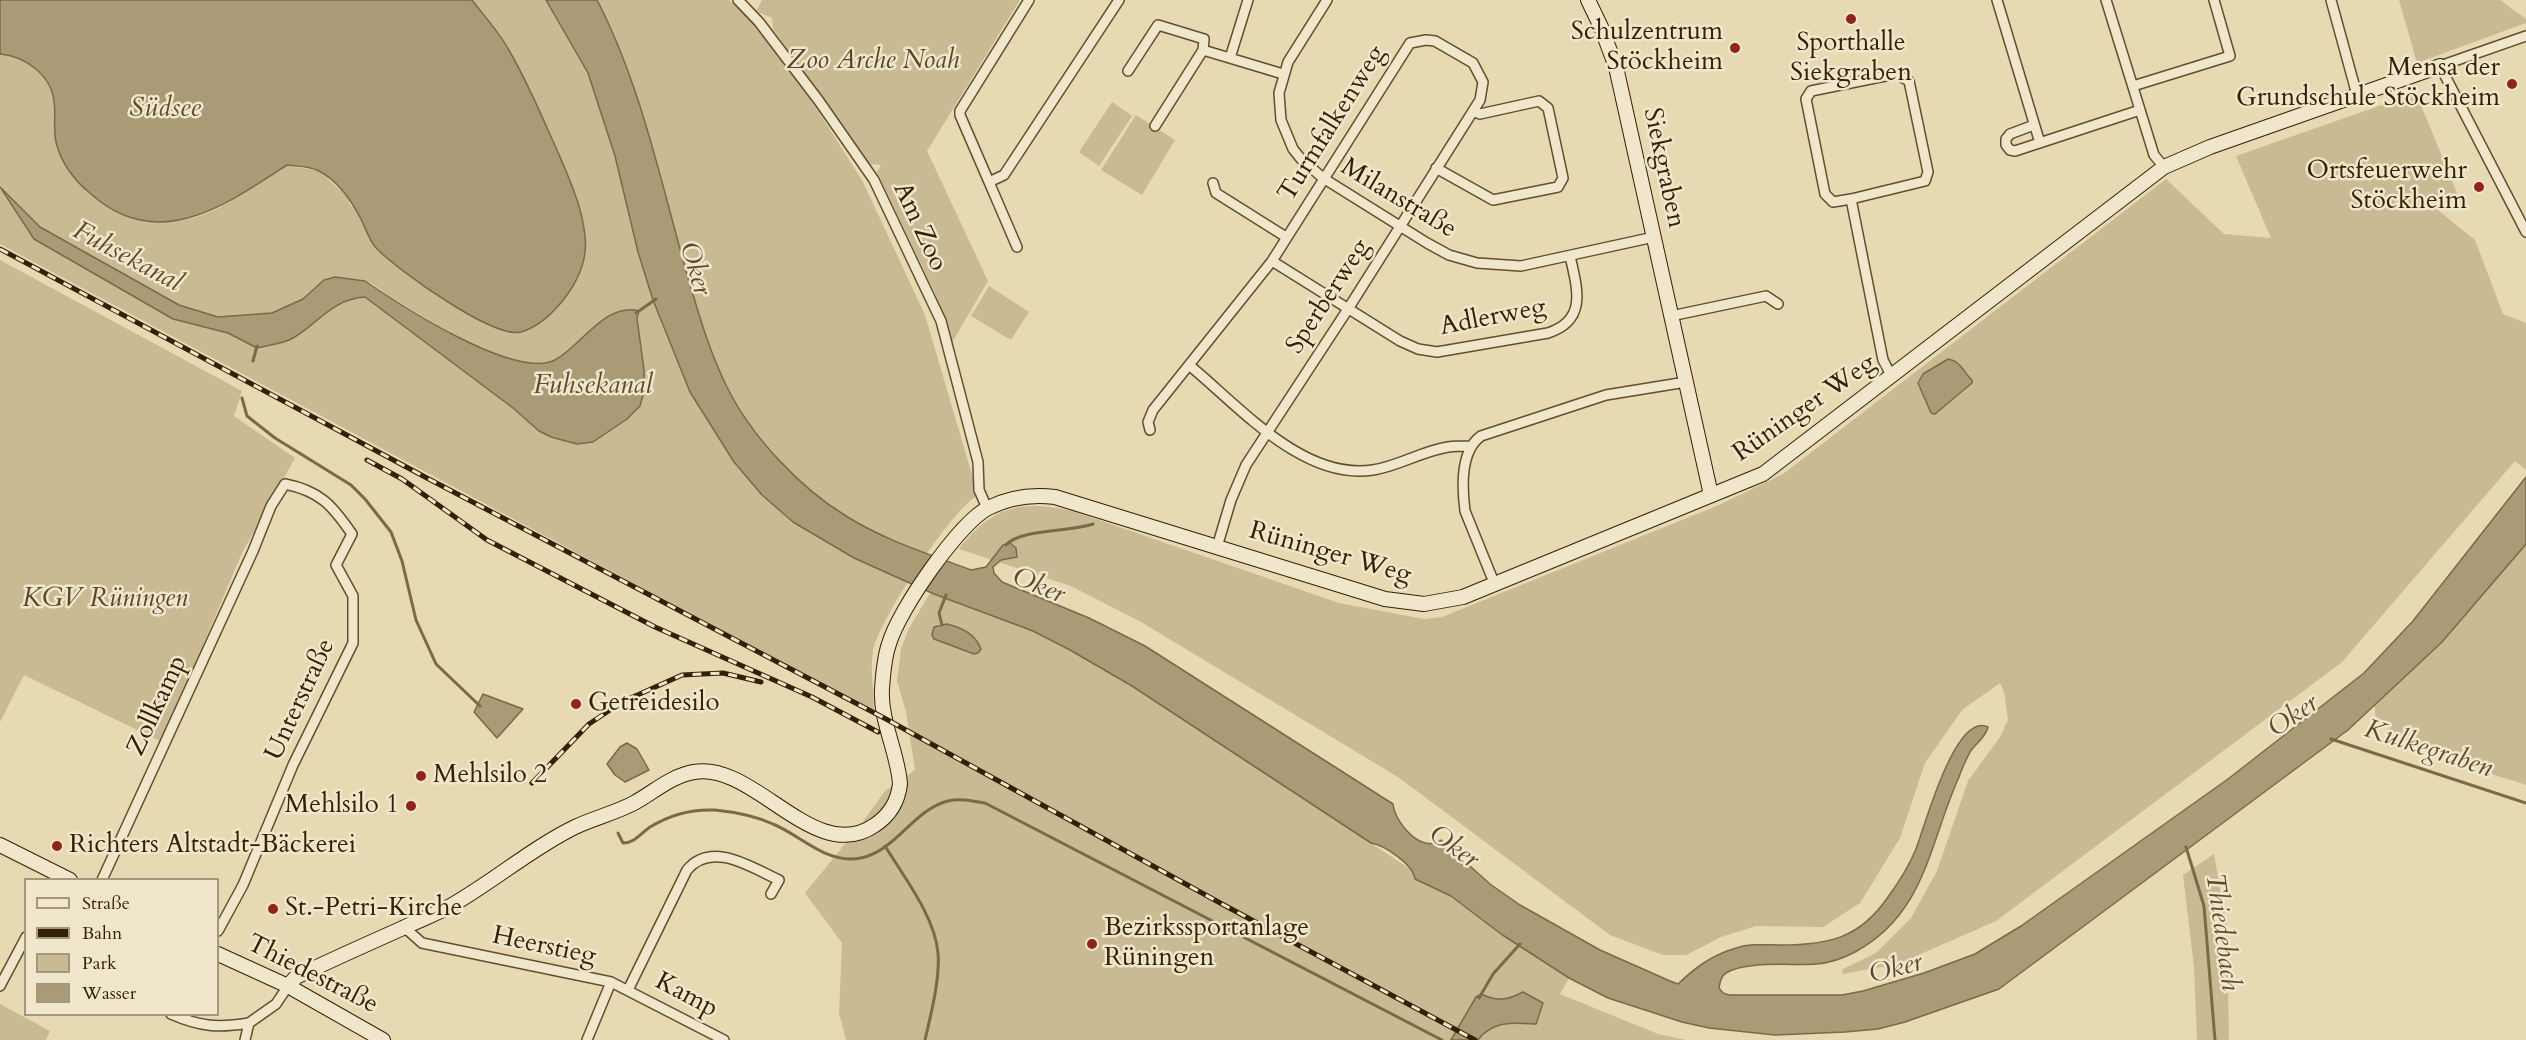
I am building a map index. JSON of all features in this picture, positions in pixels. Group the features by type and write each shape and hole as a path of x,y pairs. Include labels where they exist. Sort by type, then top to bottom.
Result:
{"street":[{"name":"Am Zoo","path":"738,0 759,22 819,101 874,180 941,321 975,451 979,490 987,508"},
{"path":"1017,247 960,111 1029,0"},
{"path":"989,182 1004,175 1119,0"},
{"path":"1230,58 1248,0"},
{"name":"Milanstraße","path":"1327,0 1288,63 1283,74 1279,104 1286,135 1300,159 1323,178 1449,255 1477,263 1521,266 1654,237"},
{"name":"Siekgraben","path":"1588,0 1616,67 1712,495"},
{"path":"1997,0 2040,143"},
{"path":"2106,0 2154,155 2164,167"},
{"path":"2133,86 2230,56 2214,0"},
{"path":"2331,0 2357,95"},
{"path":"1128,71 1158,25 1204,39 1203,50 1155,126"},
{"name":"Rüninger Weg","path":"987,508 1023,496 1055,497 1371,596 1398,602 1424,604 1451,601 1495,585 1762,474 2164,167 2210,147 2526,36"},
{"name":"Turmfalkenweg","path":"1150,430 1148,422 1153,410 1272,261 1410,43 1426,40 1442,44 1473,63 1480,75"},
{"path":"1203,50 1283,74"},
{"path":"2440,66 2526,232"},
{"path":"1895,74 1904,77 1909,81 1928,172 1925,181 1851,199 1833,202 1825,194 1806,99 1811,91 1895,74"},
{"name":"Sperberweg","path":"1217,547 1238,482 1267,431 1348,309 1473,111 1482,95 1483,82 1480,75"},
{"path":"1436,168 1493,200 1558,187 1562,184 1563,178 1548,108 1544,104 1539,101 1480,114 1473,111"},
{"path":"2034,125 2010,134 2006,139 2006,145 2010,150 2015,151 2140,110"},
{"name":"Turmfalkenweg","path":"1213,183 1216,193 1286,237"},
{"path":"1851,199 1883,360 1892,376"},
{"name":"Adlerweg","path":"1272,261 1409,346 1428,351 1447,350 1548,333 1566,324 1572,317 1577,304 1570,256"},
{"path":"1671,315 1767,296 1778,304"},
{"path":"1189,365 1267,431 1312,461 1332,468 1355,471 1381,468 1447,447 1470,446"},
{"path":"1495,585 1465,511 1463,499 1470,446 1481,436 1606,395 1686,382"},
{"name":"Unterstraße","path":"219,930 243,885 293,765 353,643 352,596 336,565 352,534 336,510 307,489 285,484 271,506 253,551"},
{"path":"176,1016 199,1025 223,1028 249,1023 276,1004 296,977 451,906 575,827 633,804 664,784 694,772 717,772 732,777 781,810 828,832 843,834 868,830 880,822 898,798 899,772 883,706 882,692 889,644 911,601 950,545 973,519 987,508"},
{"name":"Zollkamp","path":"102,878 253,551"},
{"path":"0,845 61,878"},
{"path":"628,990 687,870 699,858 713,855 724,857 779,880 771,894"},
{"name":"Heerstieg","path":"404,927 422,943 611,982 628,990"},
{"path":"0,986 24,941"},
{"name":"Thiedestraße","path":"219,954 288,986 383,1040"},
{"name":"Heerstieg","path":"587,1040 611,982"},
{"name":"Kamp","path":"628,990 724,1040"},
{"path":"245,1040 249,1023"}],"green space":[{"path":"472,0 729,0 755,22 812,101 863,182 925,315 978,495 951,521 934,543 902,592 878,636 872,658 874,712 0,244 0,189 10,200 34,239 173,319 228,333 257,348 305,330 346,301 365,297 514,408 539,431 577,444 593,442 639,311 627,309 616,312 605,318 555,360 537,363 518,361 480,349 443,329 372,284 360,280 324,280 303,299 272,313 218,317 179,305 40,227 0,187 0,54 27,63 42,75 52,92 55,137 60,151 90,192 119,213 154,222 191,218 230,202 287,165 319,171 348,197 350,205 356,209 375,248 446,302 555,310 578,279 583,265 585,237 576,194 509,50"},
{"name":"Zoo Arche Noah","path":"762,0 1020,0 927,151 988,281 950,346 936,295 877,172 881,165 868,164 773,29 772,18 756,11"},
{"path":"2399,0 2500,0 2526,19 2526,23 2417,63"},
{"path":"2416,93 2457,193 2439,211 2475,240 2503,314 2526,323 2526,470 2515,461 2342,662 1996,921 1898,964 1842,974 1843,969 1876,953 1911,918 1937,871 1968,781 2000,737 2008,720 2004,692 2000,683 1962,710 1925,763 1900,838 1860,903 1823,927 1756,926 1721,937 1686,955 1663,955 1610,935 1398,777 1141,622 1071,586 959,549 984,523 1009,509 1038,506 1055,508 1073,511 1339,603 1424,619 1442,617 1719,505 1783,474 2166,179 2224,234 2271,238 2236,156"},
{"path":"1112,102 1132,116 1099,166 1079,152"},
{"path":"1136,115 1175,140 1142,195 1101,170"},
{"name":"KGV Rüningen","path":"0,260 242,391 234,416 295,458 242,553 162,742 24,675 0,722"},
{"path":"989,286 1029,312 1011,340 971,316"},
{"path":"2526,544 2526,785 2445,759 2406,740 2389,729 2375,715 2375,704 2435,647"},
{"path":"930,593 1033,631 1132,686 1413,871 1415,879 1451,896 1501,934 1569,978 1560,994 1658,1034 1686,1040 846,1040 839,1013 842,943 805,893 885,791 915,770 906,712 897,681 901,649 908,630"},
{"path":"2214,854 2227,928 2229,1040 2197,1040 2194,967 2183,875"},
{"path":"0,1004 50,1031 46,1040 0,1040"}],"water":[{"name":"Südsee","path":"0,0 472,0 502,38 517,64 570,182 581,214 586,245 578,278 560,304 533,327 521,332 508,331 490,325 446,301 388,259 372,243 354,207 339,186 319,171 303,166 287,165 216,208 191,217 166,222 141,220 116,212 85,189 65,164 56,142 55,106 48,83 35,68 27,63 0,54"},
{"path":"546,0 597,0 637,97 685,267 720,373 749,424 778,459 811,491 861,525 907,546 971,570 986,567 1003,545 1010,543 1016,548 1017,557 1001,560 993,567 994,573 1002,582 1089,618 1145,646 1393,804 1399,820 1410,834 1425,843 1441,840 1490,884 1520,905 1600,950 1678,984 1705,962 1742,946 1798,945 1829,941 1866,922 1888,897 1910,862 1953,753 1964,736 1976,727 1988,727 1964,764 1932,851 1911,897 1897,918 1879,936 1855,952 1826,963 1770,964 1735,969 1723,976 1719,988 1723,993 1729,995 1842,995 1924,973 1975,954 2021,926 2228,779 2364,673 2413,621 2526,477 2526,544 2442,642 2348,730 1999,989 1905,1022 1878,1029 1775,1035 1709,1028 1682,1022 1608,998 1569,978 1501,934 1451,896 1415,879 1409,867 1390,851 1371,843 1132,686 1070,650 1033,631 934,594 854,558 793,522 762,495 734,462 690,392 653,300 638,252 615,156 588,73"},
{"name":"Fuhsekanal","path":"0,187 40,227 179,305 218,317 272,313 303,299 324,280 335,277 365,281 458,337 513,359 536,363 555,360 604,319 615,313 627,310 639,311 637,318 644,370 644,391 640,406 627,419 593,442 577,444 551,437 539,431 513,408 365,297 343,302 289,340 257,348 228,333 173,319 34,239"},
{"path":"1948,359 1959,365 1972,383 1935,414 1931,413 1918,383 1923,374"},
{"path":"947,624 972,636 981,649 978,653 974,654 934,639 932,635 934,627"},
{"path":"483,694 523,709 497,738 474,712"},
{"path":"627,743 637,749 649,770 625,782 615,775 607,764 620,747"},
{"path":"1523,992 1543,1003 1536,1024 1504,1024 1490,1029 1478,1040 1451,1040 1476,997 1481,994 1502,999"}],"waterway":[{"name":"Fuhsekanal","path":"636,313 656,299"},
{"path":"253,361 257,346"},
{"path":"242,398 247,416 275,438 351,485 391,532 402,561 416,620 436,664 480,706"},
{"path":"1006,545 1033,533 1093,524"},
{"path":"942,625 939,613 946,595"},
{"name":"Kulkegraben","path":"2331,739 2526,803"},
{"path":"618,833 623,843 627,843 650,827 673,816 698,810 715,810 766,821 815,848 849,859 874,854 925,813 948,801 966,800 985,803 1442,1040"},
{"path":"885,846 918,898 936,939 938,974 925,1040"},
{"name":"Thiedebach","path":"2186,847 2204,906 2215,1040"},
{"path":"1479,998 1493,974 1520,944"}],"railway":[{"path":"0,249 425,477 886,719 1475,1040"},
{"path":"367,460 402,479 487,540 655,627 812,697 878,732"},
{"path":"532,783 589,724 622,702 682,675 723,673 761,682"}],"place":[{"name":"Sporthalle Siekgraben","path":"1851,19"},
{"name":"Schulzentrum Stöckheim","path":"1735,48"},
{"name":"Mensa der Grundschule Stöckheim","path":"2512,84"},
{"name":"Ortsfeuerwehr Stöckheim","path":"2479,187"},
{"name":"Getreidesilo","path":"576,704"},
{"name":"Mehlsilo 2","path":"421,776"},
{"name":"Mehlsilo 1","path":"411,806"},
{"name":"Richters Altstadt-Bäckerei","path":"57,846"},
{"name":"St.-Petri-Kirche","path":"273,909"},
{"name":"Bezirkssportanlage Rüningen","path":"1092,944"}],"water label":[{"name":"Oker","path":"694,269"},
{"name":"Oker","path":"1038,587"},
{"name":"Oker","path":"2294,717"},
{"name":"Oker","path":"1453,848"},
{"name":"Oker","path":"1896,970"}]}
